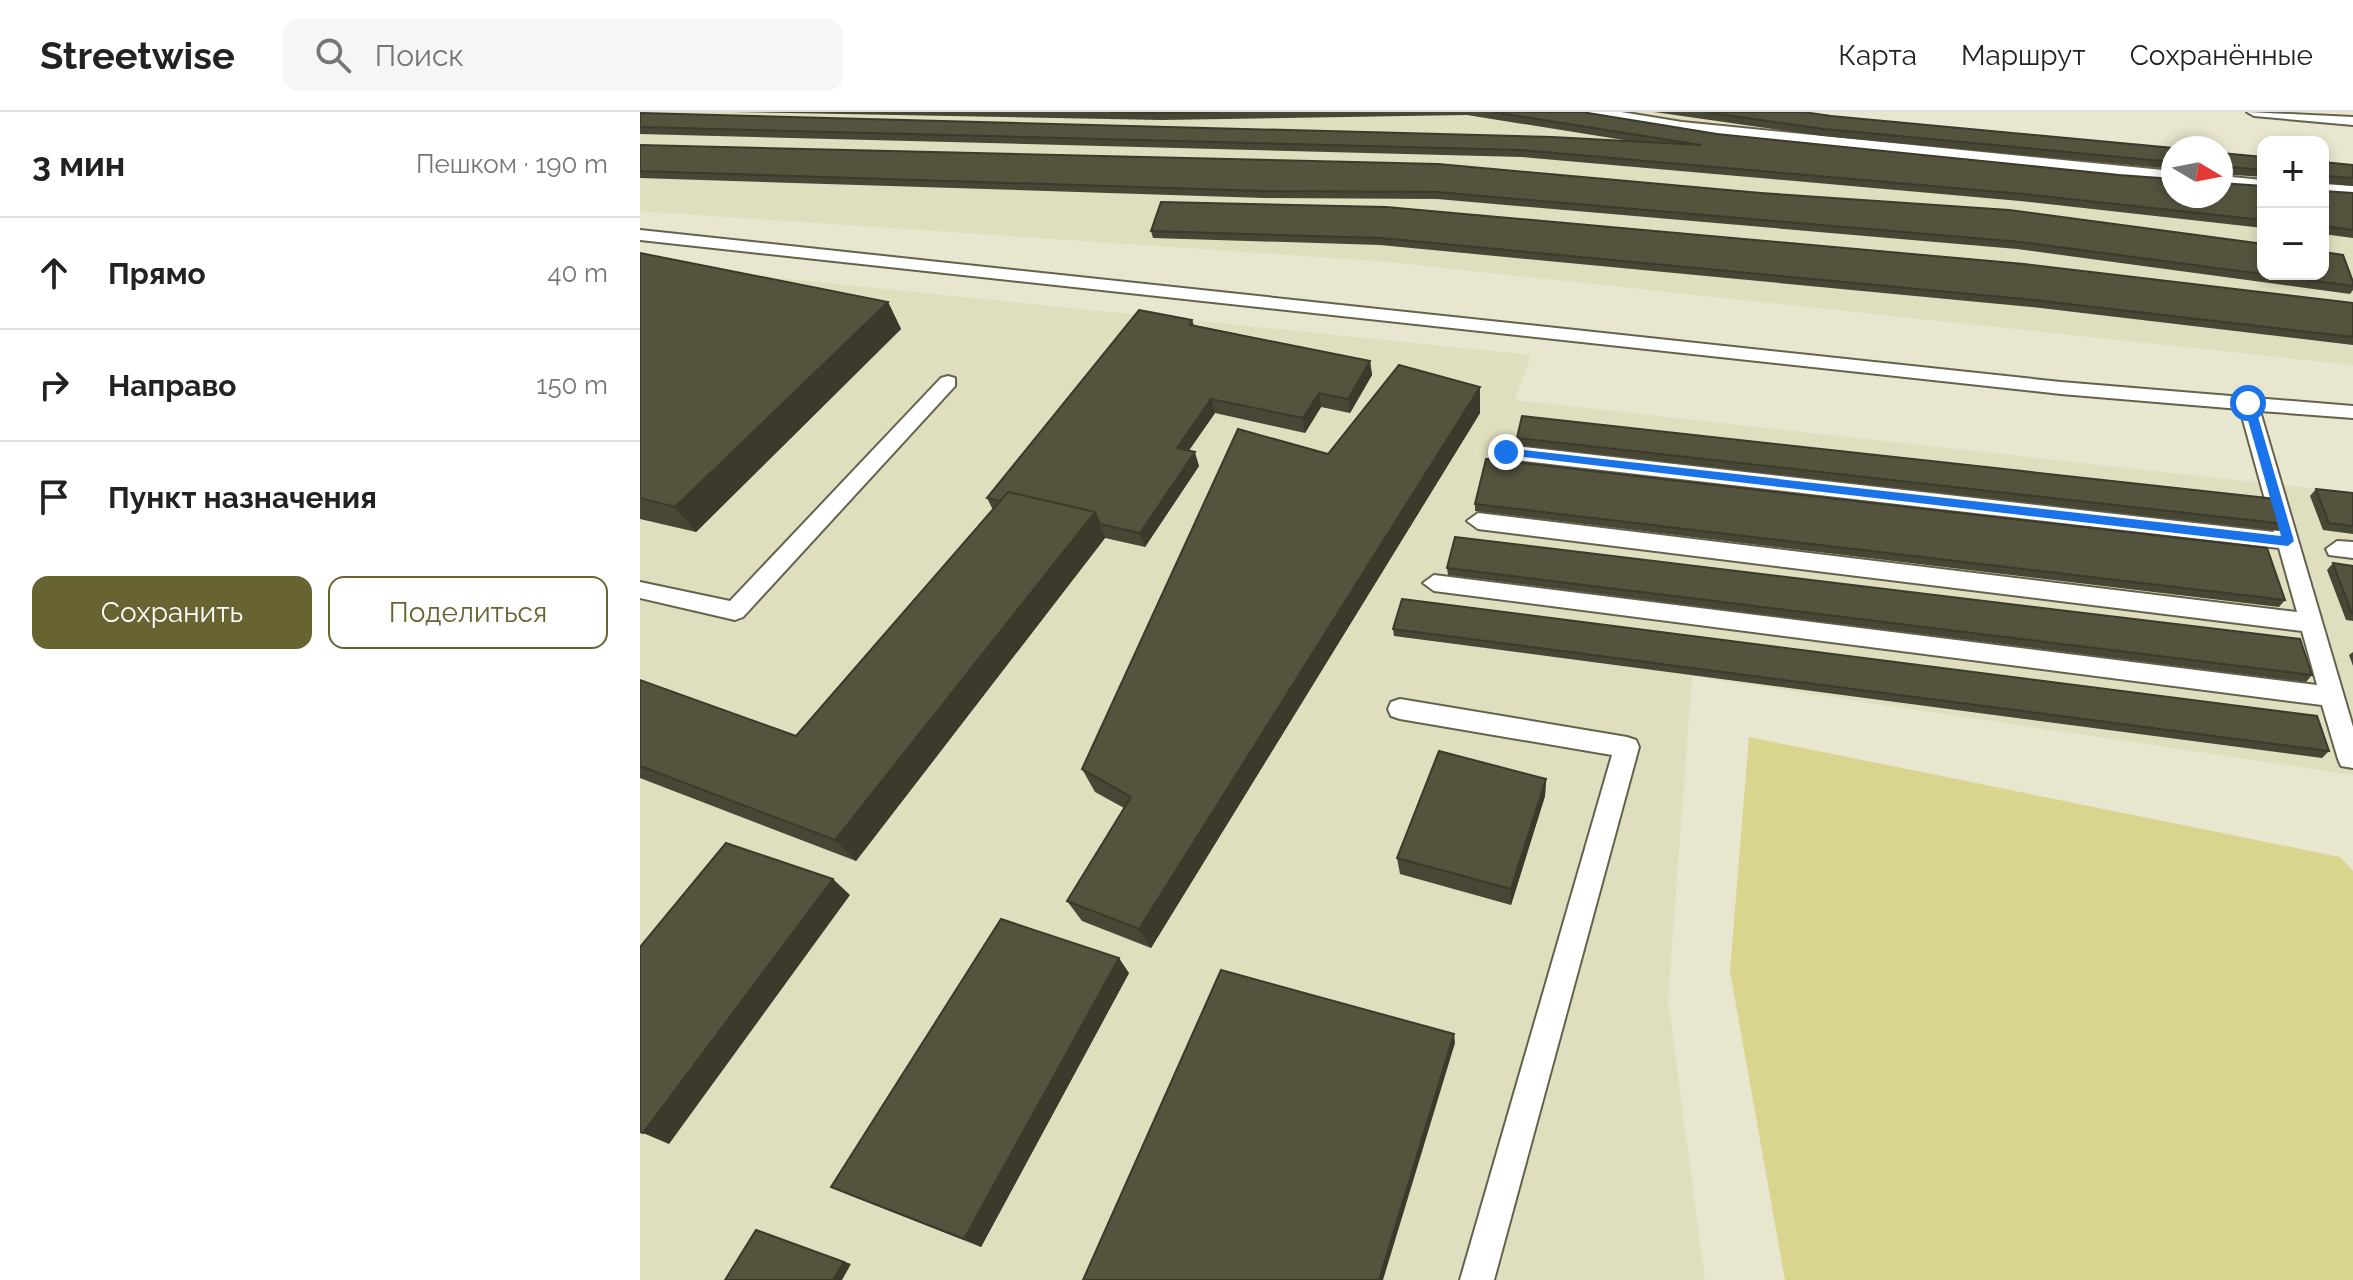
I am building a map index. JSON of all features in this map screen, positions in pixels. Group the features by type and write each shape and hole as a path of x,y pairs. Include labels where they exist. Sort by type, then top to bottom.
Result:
{"lane":[{"path":"1592,112 1682,126 2161,175"},
{"path":"2254,112 2353,121"},
{"path":"2233,182 2257,184"},
{"path":"2329,189 2353,191"},
{"path":"640,235 1568,332 2061,388 2353,412"},
{"path":"640,590 735,611 948,382"},
{"path":"2248,403 2350,759"},
{"path":"1506,452 2288,541"},
{"path":"1478,521 2311,623"},
{"path":"1434,583 2331,696"},
{"path":"1400,709 1627,747 1477,1280"}],"shaded area":[{"path":"640,112 1783,112 2161,149 2161,208 2233,208 2233,156 2257,158 2257,280 2329,280 2329,166 2353,168 2353,365 1378,261 640,211"},
{"path":"640,264 1531,355 1515,400 2353,493 2353,775 1692,676 1668,1000 1705,1280 640,1280"},
{"path":"1749,737 2340,857 2353,871 2353,1280 1785,1280 1730,971"}],"building":[{"path":"1110,112 1217,112 1159,113"},
{"path":"1492,112 1582,112 1717,134 2161,178 2161,208 2233,208 2233,184 2257,186 2257,219 2023,194 1522,150 640,127 640,113 1552,137 1701,145"},
{"path":"1704,112 1803,112 2161,147 2161,161 1824,129"},
{"path":"640,145 1438,164 1761,193 2009,210 2257,243 2257,273 2020,242 1437,192 1263,191 640,171"},
{"path":"2233,154 2257,156 2257,169 2233,167"},
{"path":"2329,163 2353,165 2353,178 2329,176"},
{"path":"2329,191 2353,193 2353,230 2329,227"},
{"path":"1161,202 1386,207 2024,264 2353,303 2353,337 2034,300 1380,238 1151,231"},
{"path":"640,253 888,302 675,507 640,498"},
{"path":"2329,253 2343,255 2353,286 2308,280 2329,280"},
{"path":"1139,310 1192,320 1190,325 1370,361 1348,399 1319,393 1303,418 1211,399 1177,448 1195,452 1140,533 1100,524 1095,512 1008,492 1000,501 987,498"},
{"path":"1399,365 1480,387 1139,929 1067,901 1131,797 1082,769 1238,429 1328,454"},
{"path":"1522,416 2276,499 2285,524 1517,438"},
{"path":"1486,459 2267,548 2285,600 1475,504"},
{"path":"2316,489 2353,493 2353,526 2329,523"},
{"path":"1008,492 1095,512 835,840 640,766 640,680 796,736"},
{"path":"1455,537 2300,639 2312,675 1447,568"},
{"path":"2333,563 2353,566 2353,614 2352,614"},
{"path":"1402,599 2317,716 2329,751 1393,629"},
{"path":"1439,751 1546,779 1511,889 1397,858"},
{"path":"726,843 833,879 643,1133 640,1132 640,947"},
{"path":"1001,919 1119,958 964,1239 831,1187"},
{"path":"1221,970 1454,1034 1379,1280 1083,1280"},
{"path":"756,1230 844,1262 833,1280 725,1280"}],"route":[{"path":"1506,452 2288,541 2248,403"}]}
